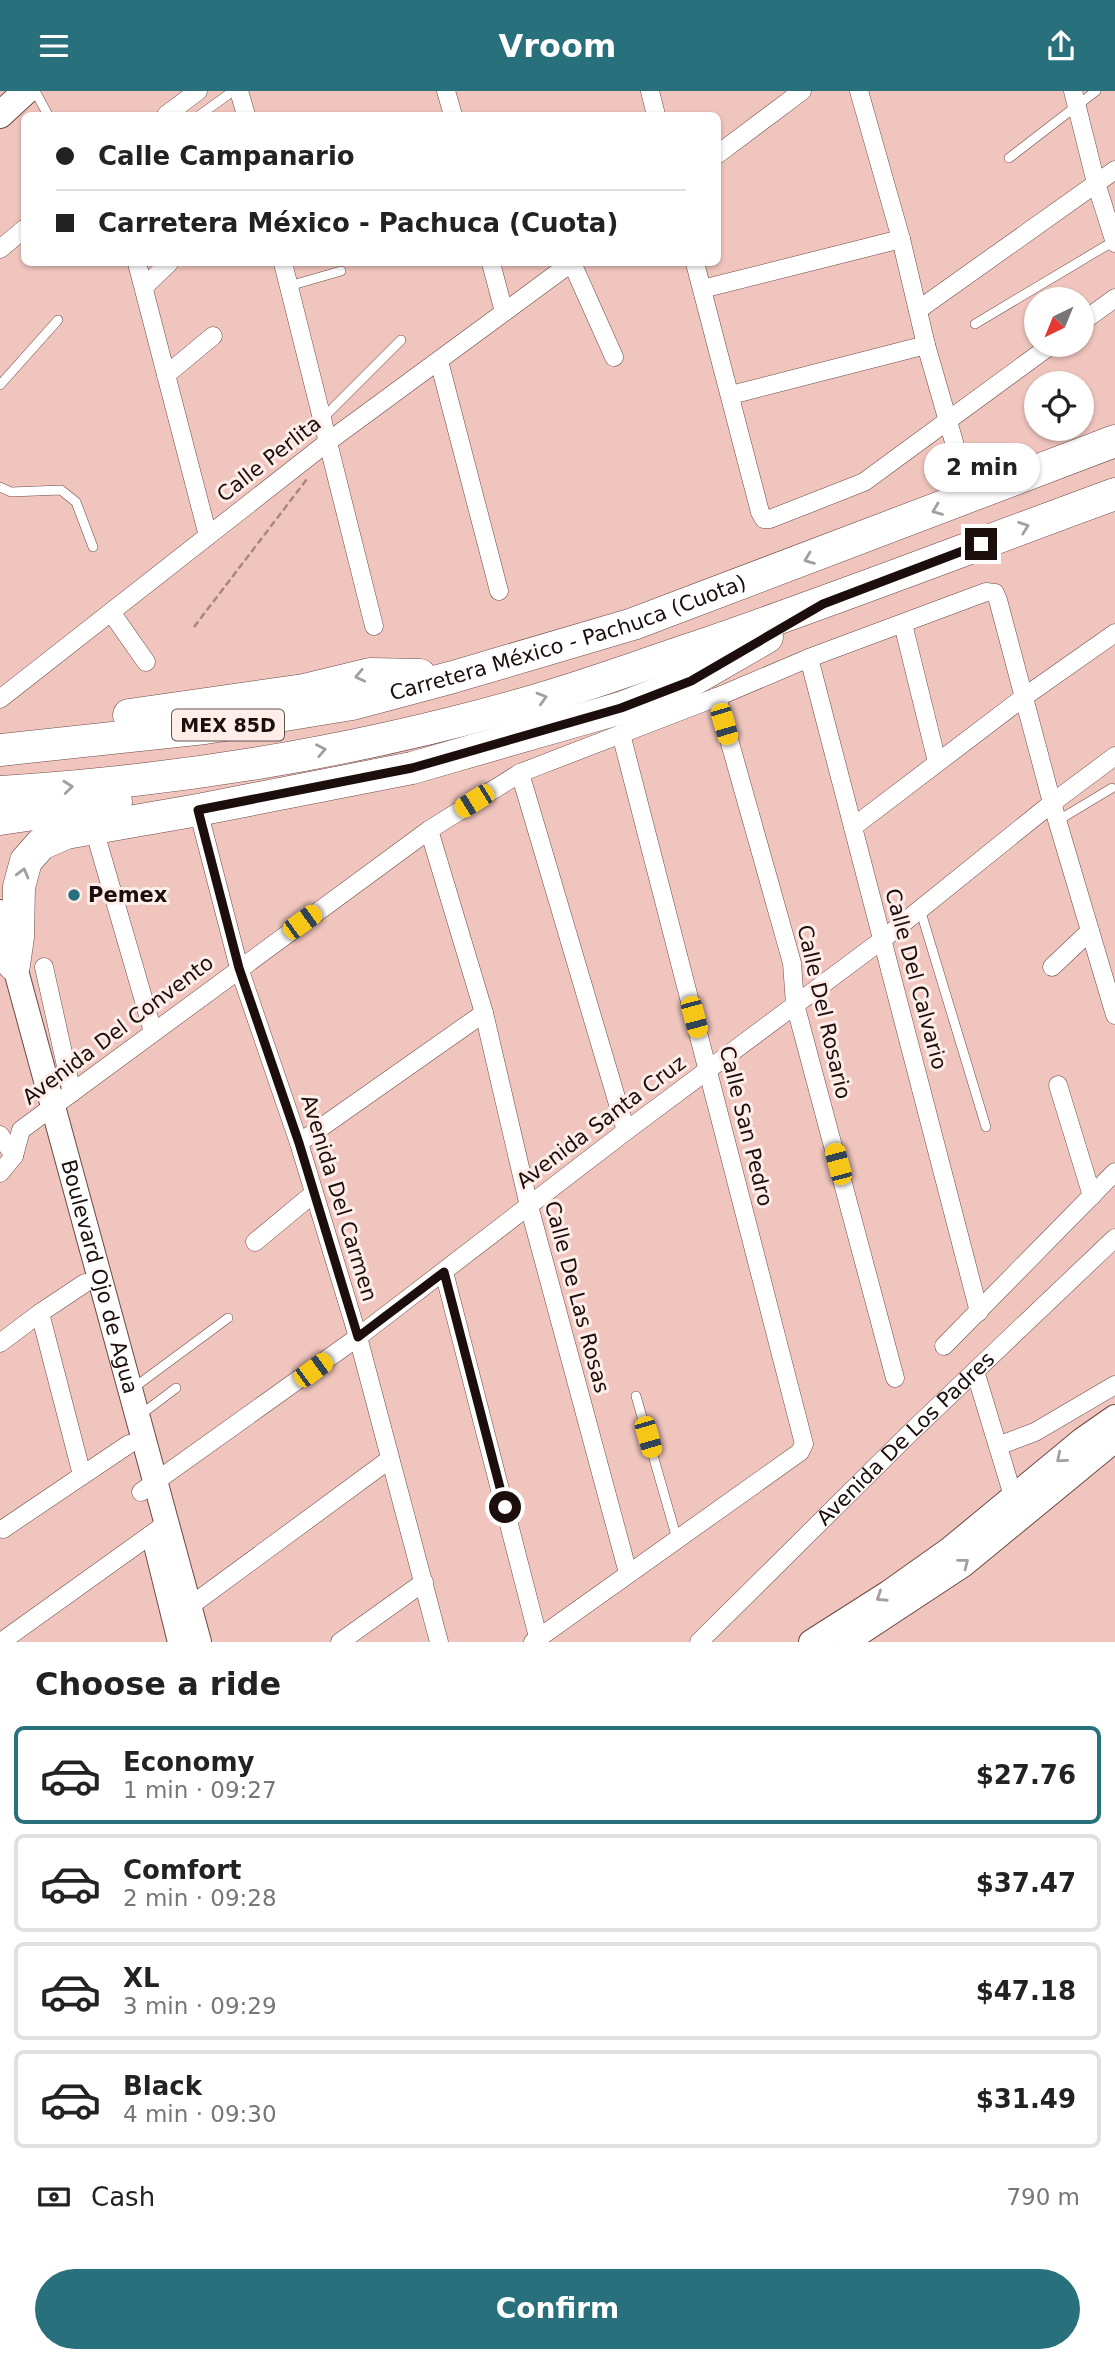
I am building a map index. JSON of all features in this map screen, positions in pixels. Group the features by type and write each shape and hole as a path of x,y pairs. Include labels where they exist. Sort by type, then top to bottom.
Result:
{"highway":[{"name":"Carretera México - Pachuca (Cuota)","path":"0,750 205,729 352,704 453,677 633,624 1115,441"},
{"name":"Carretera México - Pachuca (Cuota)","path":"0,810 157,777 264,762 364,742 477,716 587,685 823,604 1115,494"},
{"path":"19,963 19,887 26,861 41,844 66,833 412,768 621,708 691,681 823,604"},
{"path":"0,730 151,713 304,690 370,674 453,677"},
{"path":"0,810 360,768 412,768"}],"main road":[{"path":"0,95 4,91"},
{"path":"0,115 26,91"},
{"name":"Boulevard Ojo de Agua","path":"0,912 19,963 46,1112 85,1283 129,1444 149,1487"},
{"name":"Boulevard Ojo de Agua","path":"46,1112 138,1417 149,1487 182,1612 199,1642"},
{"path":"811,1642 950,1549 1082,1440 1115,1417"},
{"path":"846,1642 963,1565 1115,1440"},
{"name":"Boulevard Ojo de Agua","path":"180,1642 182,1612"}],"street":[{"path":"170,112 198,91"},
{"path":"239,91 245,112"},
{"path":"446,91 452,112"},
{"path":"650,91 655,112"},
{"path":"721,152 802,91"},
{"path":"859,91 954,442"},
{"path":"1075,98 1114,242"},
{"path":"918,310 1115,170"},
{"path":"0,249 21,232"},
{"path":"702,289 901,239"},
{"path":"138,266 208,536"},
{"path":"144,287 166,266"},
{"path":"284,266 323,418 324,445 374,626"},
{"path":"492,266 504,313"},
{"name":"Calle Perlita","path":"0,699 324,445 568,266"},
{"path":"573,266 614,357"},
{"path":"696,266 764,519 864,482 1034,357"},
{"path":"1094,313 1115,298"},
{"path":"166,375 214,336"},
{"path":"731,394 926,345"},
{"path":"439,361 499,591"},
{"name":"Avenida Del Convento","path":"0,1173 13,1156 21,1130 429,830 520,773 717,697 809,658 986,592 995,593 1024,697"},
{"path":"111,612 146,662"},
{"path":"903,624 937,762"},
{"path":"853,827 1024,697 1115,633"},
{"name":"Calle Del Calvario","path":"809,658 979,1312"},
{"name":"Calle Del Rosario","path":"717,697 792,963 795,1004 895,1378"},
{"path":"1024,697 1115,1016"},
{"name":"Calle San Pedro","path":"621,734 804,1444 803,1448 677,1539"},
{"name":"Avenida Santa Cruz","path":"149,1487 358,1337 920,909 1055,812 1115,756"},
{"path":"520,773 626,1131"},
{"name":"Avenida Del Carmen","path":"198,810 239,968 299,1143 358,1337 439,1642"},
{"path":"94,829 153,1032"},
{"name":"Calle De Las Rosas","path":"429,830 484,1013 529,1206 628,1573"},
{"path":"1052,967 1090,931"},
{"path":"19,963 72,1093"},
{"path":"299,1143 484,1013"},
{"path":"1058,1085 1092,1196"},
{"path":"0,1135 13,1156"},
{"path":"944,1346 1115,1172"},
{"path":"255,1242 314,1193"},
{"name":"Avenida De Los Padres","path":"699,1642 975,1371 1115,1238"},
{"path":"444,1272 535,1640 677,1539"},
{"path":"0,1343 85,1283"},
{"path":"40,1313 82,1475"},
{"path":"975,1371 1013,1496"},
{"path":"999,1446 1035,1432 1115,1385"},
{"path":"3,1529 129,1444"},
{"path":"182,1612 390,1459"},
{"path":"1,1642 160,1528"},
{"path":"340,1642 424,1582"}],"lane":[{"path":"35,91 47,112"},
{"path":"204,112 233,91"},
{"path":"1009,158 1075,98 1096,91"},
{"path":"975,324 1114,242"},
{"path":"289,286 341,271"},
{"path":"0,384 58,320"},
{"path":"323,418 401,340"},
{"path":"0,487 11,492 61,490 76,502 93,547"},
{"path":"1055,812 1112,788"},
{"path":"920,909 986,1127"},
{"path":"130,1391 229,1318"},
{"path":"138,1417 176,1388"},
{"path":"636,1396 677,1539"}],"path":[{"path":"194,627 318,466 324,445"}],"place":[{"name":"Pemex","path":"74,895"}],"route":[{"path":"505,1507 444,1272 358,1337 299,1143 239,968 198,810 412,768 621,708 691,681 823,604 981,544"}]}
